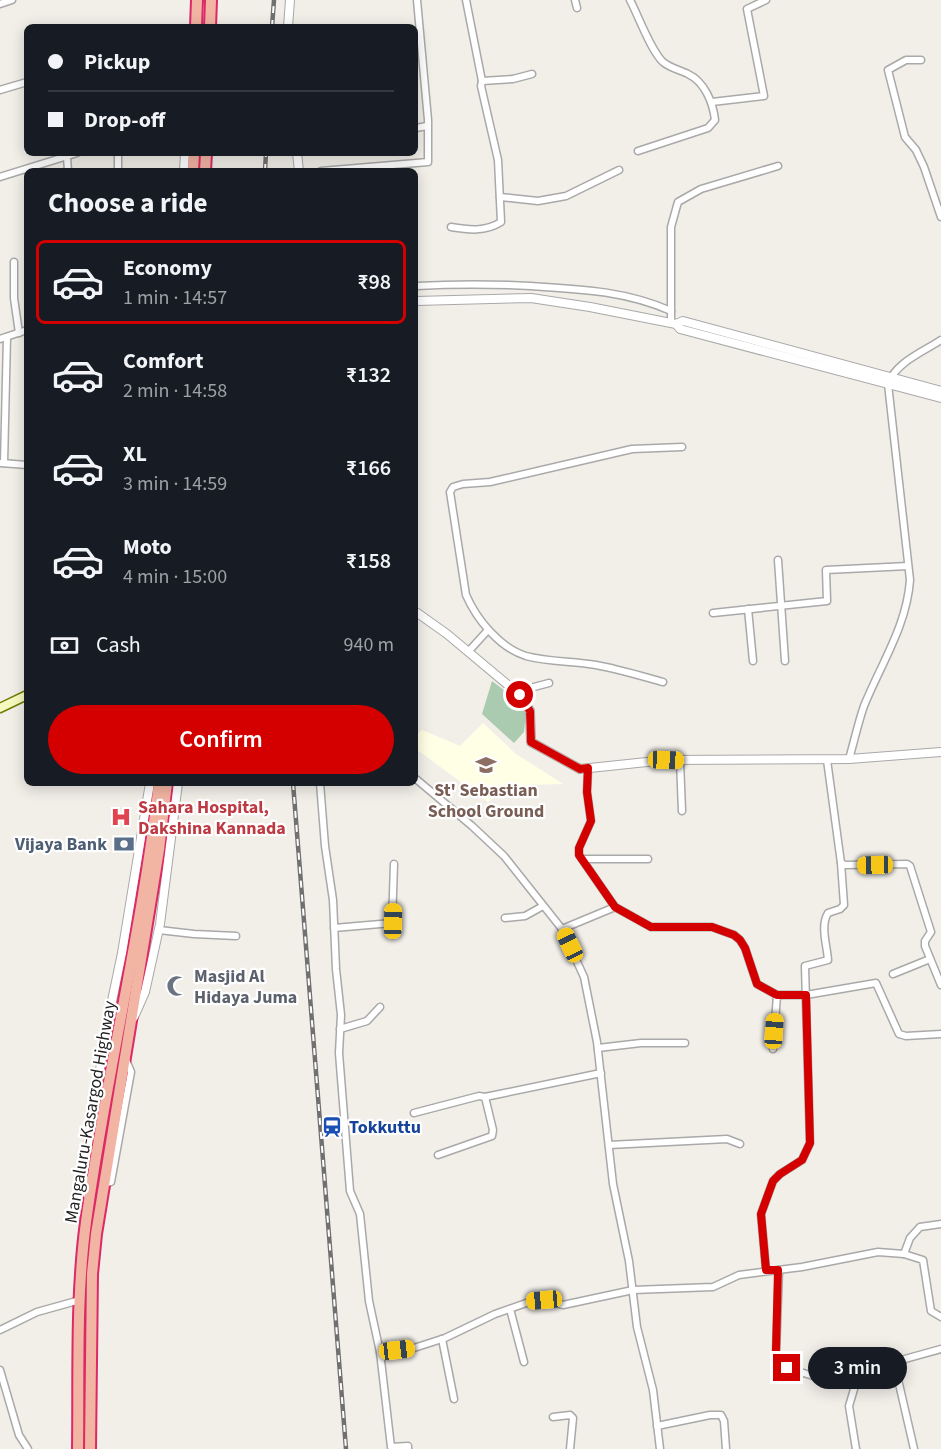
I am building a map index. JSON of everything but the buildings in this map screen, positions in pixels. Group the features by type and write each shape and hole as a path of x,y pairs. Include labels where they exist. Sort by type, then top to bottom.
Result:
{"highway":[{"path":"196,24 197,0"},
{"path":"210,24 211,0"},
{"name":"Mangaluru-Kasargod Highway","path":"90,1444 92,1274 103,1184 130,1024 132,985 159,786"},
{"name":"Mangaluru-Kasargod Highway","path":"76,1446 80,1300 92,1181 159,850 167,786"}],"main road":[{"path":"0,708 24,696"}],"street":[{"path":"0,4 12,0"},
{"path":"288,24 290,0"},
{"path":"417,0 418,24"},
{"path":"451,227 471,231 491,228 501,222 498,160 481,86 482,81 466,0"},
{"path":"576,0 577,8"},
{"path":"630,0 654,50 663,62 696,79 712,102 715,120 708,128 638,151"},
{"path":"712,102 764,96 747,9 766,0"},
{"path":"357,168 428,162 418,28"},
{"path":"921,60 906,60 888,70 905,137 916,150 924,167 941,217"},
{"path":"482,81 532,74"},
{"path":"0,90 24,83"},
{"path":"418,128 427,126"},
{"path":"29,168 68,156 68,168"},
{"path":"673,323 671,227 678,202 701,189 778,166"},
{"path":"0,177 24,170"},
{"path":"500,197 538,201 566,196 619,170"},
{"path":"14,262 14,298 20,333"},
{"path":"418,286 506,285 597,290 648,301 671,311"},
{"path":"418,301 531,298 673,323 683,321 889,380 941,398"},
{"path":"24,331 3,338 2,463 24,465"},
{"path":"849,759 864,707 902,618 909,593 889,380 907,360 941,340"},
{"path":"889,380 941,391"},
{"path":"663,681 597,665 527,656 511,650 488,630 471,607 466,595 450,504 450,492 453,487 490,482 632,449 682,447"},
{"path":"778,560 785,661"},
{"path":"714,613 827,601 826,570 908,566"},
{"path":"748,609 753,661"},
{"path":"418,613 447,634 520,695 530,711 531,742 580,769 666,760 827,760 941,752"},
{"path":"468,652 488,630"},
{"path":"520,695 530,688 549,683"},
{"path":"680,760 682,811"},
{"path":"766,1270 761,1214 773,1181 802,1160 810,1143 805,966 828,960 824,929 826,916 844,905 842,863 827,760"},
{"path":"588,768 587,792 591,821 579,848 579,855 615,907 651,927 712,927 734,935 745,948 757,984 777,995 806,995 876,983 899,1035 941,1034"},
{"path":"418,781 504,856 562,929 584,977 598,1048 613,1184 633,1290 637,1327 653,1390 660,1449"},
{"path":"90,1202 83,1175 150,786"},
{"path":"130,1024 145,992 159,930 178,786"},
{"path":"320,786 324,846 333,900 341,1015 339,1053 350,1191 360,1214 369,1301 380,1352 391,1448 408,1446 408,1449"},
{"path":"583,860 648,859"},
{"path":"842,863 845,865 909,865 931,932 925,943 941,985"},
{"path":"334,928 392,923 394,864"},
{"path":"506,918 525,916 543,906"},
{"path":"562,929 615,907"},
{"path":"159,930 236,936"},
{"path":"893,974 930,959"},
{"path":"773,1049 777,995"},
{"path":"340,1029 367,1021 380,1007"},
{"path":"598,1048 641,1043 685,1043"},
{"path":"414,1113 479,1096 485,1097 601,1073"},
{"path":"438,1155 492,1136 493,1130 485,1097"},
{"path":"609,1145 727,1139 740,1144"},
{"path":"904,1254 910,1238 920,1227 941,1224"},
{"path":"380,1352 414,1348 442,1339 529,1302 544,1300 563,1305 633,1290 713,1287 739,1275 878,1252 904,1254 923,1260 931,1311 941,1317"},
{"path":"778,1270 776,1352 780,1362 787,1368 830,1381 857,1379 894,1362 941,1349"},
{"path":"0,1330 37,1312 80,1300"},
{"path":"510,1309 524,1362"},
{"path":"442,1339 454,1399"},
{"path":"894,1362 914,1449"},
{"path":"0,1370 19,1435 28,1449"},
{"path":"856,1449 849,1406 857,1379"},
{"path":"553,1417 570,1415 573,1418 570,1449"},
{"path":"657,1426 710,1415 721,1415 724,1421 726,1449"},
{"path":"76,1446 90,1444"}],"shaded area":[{"path":"492,681 509,694 526,713 524,732 514,743 482,714"},
{"name":"St' Sebastian School Ground","path":"483,723 516,754 563,784 495,786 495,797 488,802 418,750 418,733 422,730 460,746"}],"railway":[{"path":"272,24 274,0"},
{"path":"265,168 266,156"},
{"path":"293,786 346,1449"}],"place":[{"name":"St' Sebastian School Ground","path":"486,765"},
{"name":"Sahara Hospital, Dakshina Kannada","path":"121,817"},
{"name":"Vijaya Bank","path":"124,844"},
{"name":"Masjid Al Hidaya Juma","path":"177,986"},
{"name":"Tokkuttu","path":"332,1127"}],"route":[{"path":"520,695 530,711 531,742 580,769 588,768 587,792 591,821 579,848 579,855 615,907 651,927 712,927 734,935 745,948 757,984 777,995 806,995 810,1143 802,1160 773,1181 761,1214 766,1270 778,1270 776,1352 780,1362 787,1368"}]}
